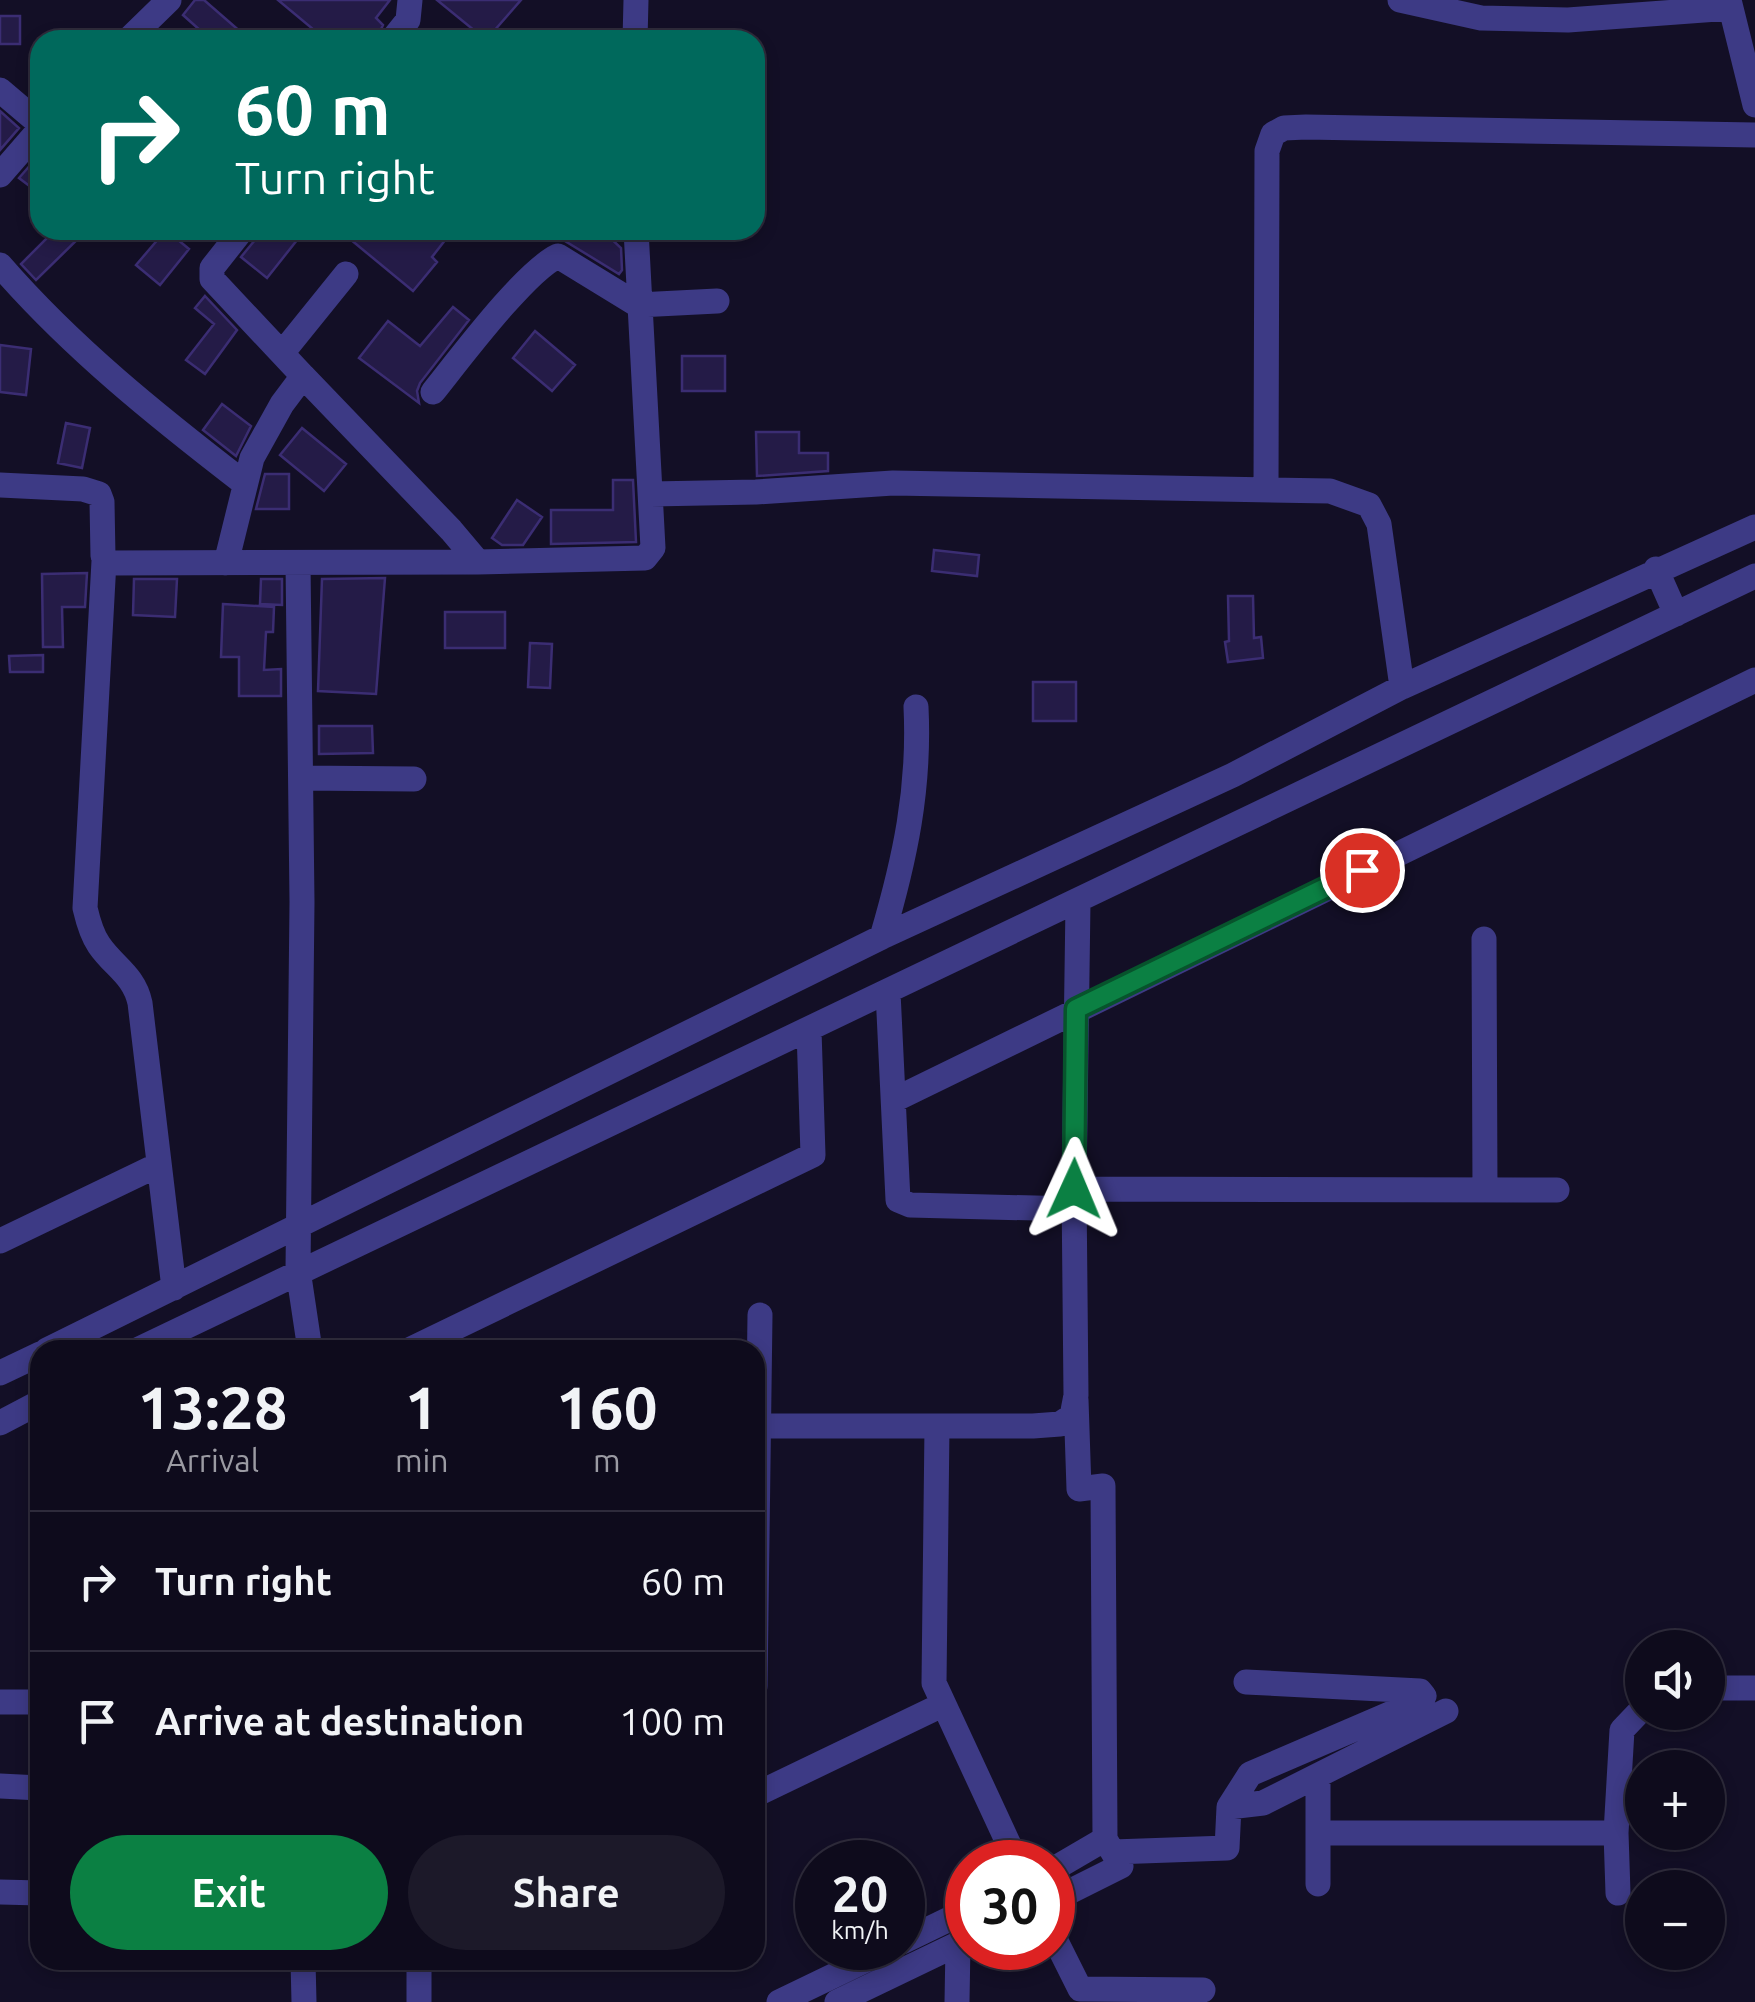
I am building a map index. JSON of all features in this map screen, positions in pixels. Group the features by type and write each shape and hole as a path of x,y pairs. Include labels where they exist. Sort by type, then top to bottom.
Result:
{"street":[{"path":"138,30 169,0"},
{"path":"400,30 408,20 410,0"},
{"path":"634,30 636,0"},
{"path":"1400,0 1481,18 1568,20 1730,4 1755,105"},
{"path":"0,90 30,117"},
{"path":"1266,490 1266,188 1267,151 1272,134 1284,128 1306,126 1755,135"},
{"path":"0,175 30,138"},
{"path":"234,240 212,268 212,279 478,562"},
{"path":"104,561 478,562 650,556 651,494 636,240"},
{"path":"433,392 527,283 558,256 638,305 717,301"},
{"path":"0,265 78,348 158,417 244,483"},
{"path":"283,352 346,274"},
{"path":"226,563 244,483 266,429 303,376"},
{"path":"651,494 892,483 1330,491 1369,505 1379,524 1402,687"},
{"path":"0,485 83,489 99,494 102,502 104,561 85,908 99,945 136,986 174,1288"},
{"path":"67,1340 882,937 1233,775 1402,687 1755,527"},
{"path":"298,563 302,778 298,1270 308,1340"},
{"path":"1656,570 1676,614"},
{"path":"156,1340 1755,576"},
{"path":"894,1100 1755,680"},
{"path":"882,937 917,781 916,707"},
{"path":"302,778 414,779"},
{"path":"1075,1889 1121,1866 1109,1845 1103,1486 1078,1489 1074,1199 1078,902"},
{"path":"1484,938 1484,1190"},
{"path":"888,992 898,1200 910,1205 1557,1190"},
{"path":"429,1340 813,1155 809,1030"},
{"path":"0,1241 158,1165"},
{"path":"760,1315 760,1340"},
{"path":"0,1373 30,1359"},
{"path":"765,1426 1060,1424 1072,1416 1076,1395"},
{"path":"0,1423 30,1407"},
{"path":"937,1426 934,1683 1006,1840"},
{"path":"1075,1860 1109,1845 1228,1848 1229,1808 1250,1774 1424,1696 1420,1691 1246,1682"},
{"path":"1725,1688 1755,1688"},
{"path":"0,1702 30,1702"},
{"path":"765,1790 942,1705"},
{"path":"1229,1808 1263,1803 1446,1711"},
{"path":"1618,1893 1616,1833 1625,1727"},
{"path":"1318,1778 1318,1884"},
{"path":"0,1786 30,1788"},
{"path":"1318,1834 1616,1833"},
{"path":"0,1892 30,1893"},
{"path":"837,2002 945,1949"},
{"path":"303,1970 304,2002"},
{"path":"419,1970 419,2002"},
{"path":"779,2002 845,1970"},
{"path":"957,2002 960,1970"},
{"path":"1070,1970 1080,1989 1203,1990"}],"building":[{"path":"195,0 204,0 238,30 200,30 183,15"},
{"path":"278,0 390,0 376,18 383,25 381,30 314,30"},
{"path":"437,0 521,0 495,30 474,30"},
{"path":"0,16 20,16 20,44 0,44"},
{"path":"0,111 19,128 0,150"},
{"path":"30,165 30,186 19,178"},
{"path":"45,240 77,240 36,280 21,264"},
{"path":"157,240 178,240 189,249 160,285 136,265"},
{"path":"255,240 297,240 267,278 241,257"},
{"path":"351,240 445,240 432,257 437,262 413,291"},
{"path":"563,240 613,240 621,248 619,274"},
{"path":"205,296 237,330 205,374 186,360 214,324 195,308"},
{"path":"453,307 469,320 420,383 419,403 359,358 388,321 420,346"},
{"path":"535,331 575,365 552,391 513,358"},
{"path":"0,345 31,349 26,395 0,392"},
{"path":"682,356 725,356 725,391 682,391"},
{"path":"222,404 251,426 236,456 203,430"},
{"path":"66,423 90,428 82,468 58,463"},
{"path":"302,428 346,464 324,491 280,455"},
{"path":"756,432 799,432 799,453 828,453 828,471 757,476"},
{"path":"265,474 289,474 289,509 256,509"},
{"path":"613,480 633,480 636,542 551,544 551,510 613,510"},
{"path":"517,500 542,517 523,545 502,545 492,538"},
{"path":"934,550 979,555 977,576 932,571"},
{"path":"87,573 85,607 62,607 63,647 43,647 42,574"},
{"path":"385,578 376,694 318,691 322,579"},
{"path":"134,579 177,579 175,617 133,615"},
{"path":"261,579 282,579 282,605 260,604"},
{"path":"1228,596 1253,596 1254,638 1261,637 1263,658 1228,662"},
{"path":"223,604 274,607 273,632 266,632 264,670 281,669 281,696 239,696 239,657 221,657"},
{"path":"445,612 505,612 505,648 445,648"},
{"path":"530,643 552,644 550,688 528,687"},
{"path":"43,655 43,672 10,672 9,656"},
{"path":"1033,682 1076,682 1076,721 1033,721"},
{"path":"319,726 372,726 373,753 319,754"}],"route":[{"path":"1074,1189 1076,1009 1362,870"}]}
